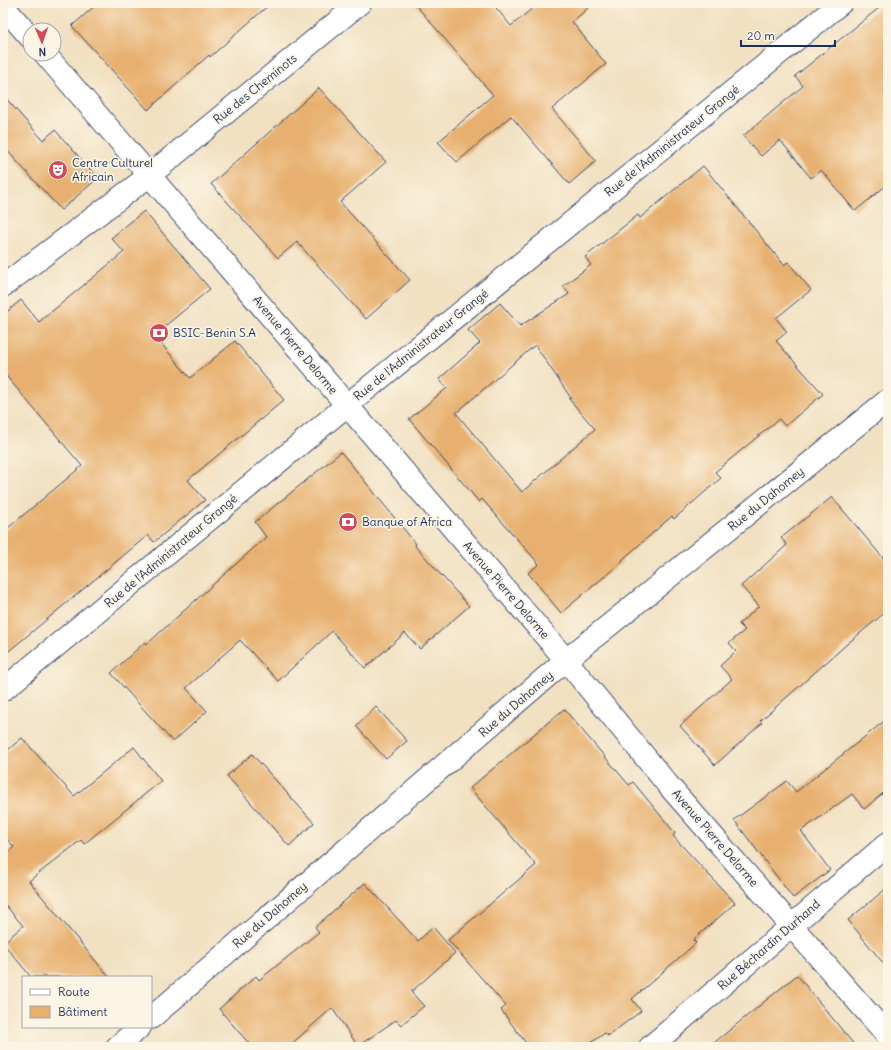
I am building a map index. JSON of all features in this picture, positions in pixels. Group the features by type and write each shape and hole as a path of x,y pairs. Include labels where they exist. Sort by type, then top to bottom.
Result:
{"street":[{"name":"Rue des Cheminots","path":"3,286 150,175 360,3"},
{"name":"Rue de l'Administrateur Grangé","path":"3,690 346,406 841,3"},
{"path":"3,6 22,28"},
{"name":"Avenue Pierre Delorme","path":"52,62 346,406 566,660 668,785 888,1036"},
{"name":"Rue du Dahomey","path":"152,1017 566,660 888,400"},
{"name":"Rue Béchardin Durhand","path":"650,1047 888,843"},
{"path":"117,1047 139,1028"}],"building":[{"path":"98,3 271,3 210,57 209,55 148,110 72,26"},
{"path":"414,3 492,3 511,26 539,3 594,3 572,22 606,64 552,109 596,161 569,184 511,116 457,162 438,142 493,95"},
{"path":"885,3 888,3 888,184 855,211 821,170 811,178 780,140 761,156 743,136 803,86 795,76"},
{"path":"319,88 386,162 340,202 410,280 366,319 297,242 278,258 211,184"},
{"name":"Centre Culturel Africain","path":"3,95 43,140 55,130 98,178 61,210 3,146"},
{"path":"703,166 784,265 788,262 811,290 776,318 787,332 776,341 823,394 785,426 779,419 715,472 721,478 674,519 672,516 622,560 623,561 561,613 528,573 539,564 482,499 479,502 409,419 447,388 439,379 480,343 468,330 500,303 520,326 569,294 563,286 591,265 585,257 638,215 640,218","holes":["535,345 571,398 569,399 595,429 522,492 456,413"]},
{"path":"144,211 210,289 154,335 190,378 235,341 284,400 188,480 205,500 154,542 148,535 3,656 3,532 82,466 3,372 3,315 21,300 39,322 124,252 111,238"},
{"path":"341,452 416,544 415,546 469,606 420,649 405,633 365,668 332,631 278,681 240,640 186,688 207,711 173,742 111,673 145,642 147,644 266,537 255,522"},
{"path":"832,497 888,564 888,610 760,721 762,723 715,765 680,726 732,679 720,666 736,651 729,643 745,630 739,624 759,606 741,586 787,545 781,538"},
{"path":"376,707 407,741 386,759 356,726"},
{"path":"564,709 629,785 633,782 675,833 673,836 735,903 693,940 696,943 632,999 641,1011 608,1036 605,1033 585,1047 529,1047 501,1010 506,1006 448,940 536,865 470,788"},
{"path":"888,718 888,789 864,809 852,794 801,831 830,870 793,898 734,820 787,781 796,792"},
{"path":"22,738 74,796 134,747 161,781 84,844 81,840 29,881 108,976 30,976 3,943 23,926 3,902 3,851 6,854 14,847 3,835 3,754"},
{"path":"252,754 314,823 289,846 227,776"},
{"path":"365,883 418,941 433,927 455,953 411,992 424,1006 401,1025 396,1020 358,1046 332,1008 288,1047 252,1047 219,1009 256,976 259,980 319,932 315,927"},
{"path":"888,887 888,969 848,920"},
{"path":"797,975 856,1047 709,1047"}],"place":[{"name":"Centre Culturel Africain","path":"58,170"},
{"name":"BSIC-Benin S.A","path":"159,333"},
{"name":"Banque of Africa","path":"348,522"}]}
